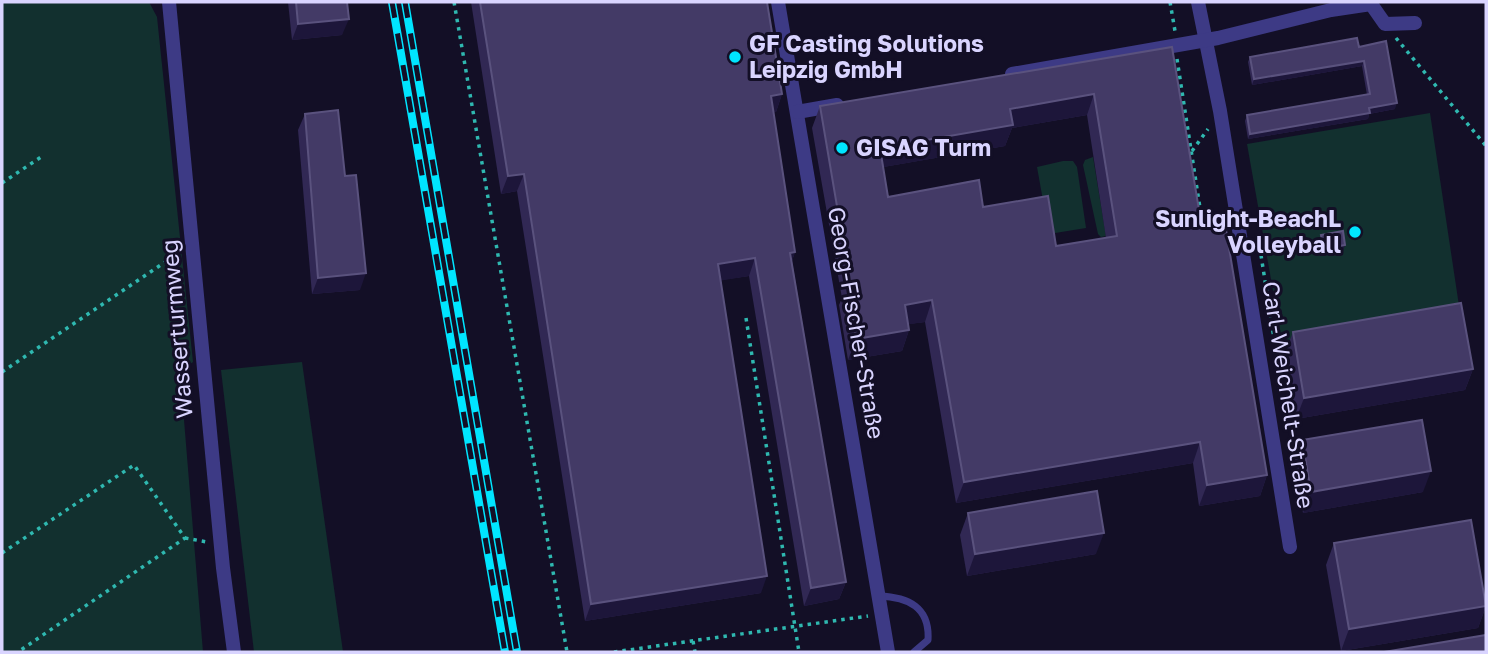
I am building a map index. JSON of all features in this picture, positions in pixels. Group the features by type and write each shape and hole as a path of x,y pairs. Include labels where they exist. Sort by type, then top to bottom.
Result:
{"street":[{"name":"Wasserturmweg","path":"169,2 221,544 234,652"},
{"name":"Georg-Fischer-Straße","path":"778,2 888,652"},
{"name":"Carl-Weichelt-Straße","path":"1198,2 1220,111 1290,547"},
{"path":"994,77 1205,40 1331,10 1371,4 1385,24 1415,23"},
{"path":"797,112 846,103"}],"lane":[{"path":"879,596 897,597 919,608 929,625 928,640 914,652"}],"path":[{"path":"454,2 567,652"},
{"path":"1170,2 1178,45 1176,59 1200,208 1215,224"},
{"path":"1385,24 1486,146"},
{"path":"2,183 41,157"},
{"path":"2,372 192,244"},
{"path":"746,318 799,652"},
{"path":"2,553 134,465 185,538"},
{"path":"18,652 185,538 221,544"},
{"path":"614,652 882,614"},
{"path":"693,641 695,652"}],"green space":[{"path":"2,2 149,2 157,17 193,362 180,371 203,652 2,652"},
{"name":"Sunlight-BeachL Volleyball","path":"1430,113 1461,319 1283,347 1247,144"},
{"path":"1093,157 1106,236 1101,237 1098,234 1083,165 1085,160"},
{"path":"1073,161 1077,167 1086,228 1049,234 1037,167"},
{"path":"302,362 343,652 254,652 221,370"}],"building":[{"path":"296,2 347,2 349,19 298,24"},
{"path":"480,2 767,2 782,94 771,96 795,252 790,253 846,582 811,588 755,258 718,264 767,576 591,604 524,174 508,176"},
{"path":"1357,38 1359,47 1386,41 1397,103 1369,108 1370,113 1250,134 1247,115 1370,94 1364,61 1254,79 1250,57"},
{"path":"1172,47 1201,222 1224,218 1267,475 1207,485 1200,442 964,482 932,300 905,305 909,330 856,339 847,284 850,283 820,106","holes":["1094,94 1117,236 1056,246 1048,196 983,207 979,180 888,197 880,148 1013,125 1010,109"]},
{"path":"338,110 345,176 356,175 366,273 318,278 305,114"},
{"path":"1343,231 1345,245 1324,249 1321,235"},
{"path":"1461,303 1473,369 1304,398 1293,332"},
{"path":"1422,420 1431,471 1311,492 1302,440"},
{"path":"1097,491 1104,533 975,554 968,513"},
{"path":"1471,520 1486,606 1349,629 1334,543"},
{"path":"1486,635 1486,652 1384,652"}],"railway":[{"path":"392,2 505,652"},
{"path":"405,2 517,652"}],"place":[{"name":"GF Casting Solutions Leipzig GmbH","path":"735,57"},
{"name":"GISAG Turm","path":"842,148"},
{"name":"Sunlight-BeachL Volleyball","path":"1355,232"}]}
